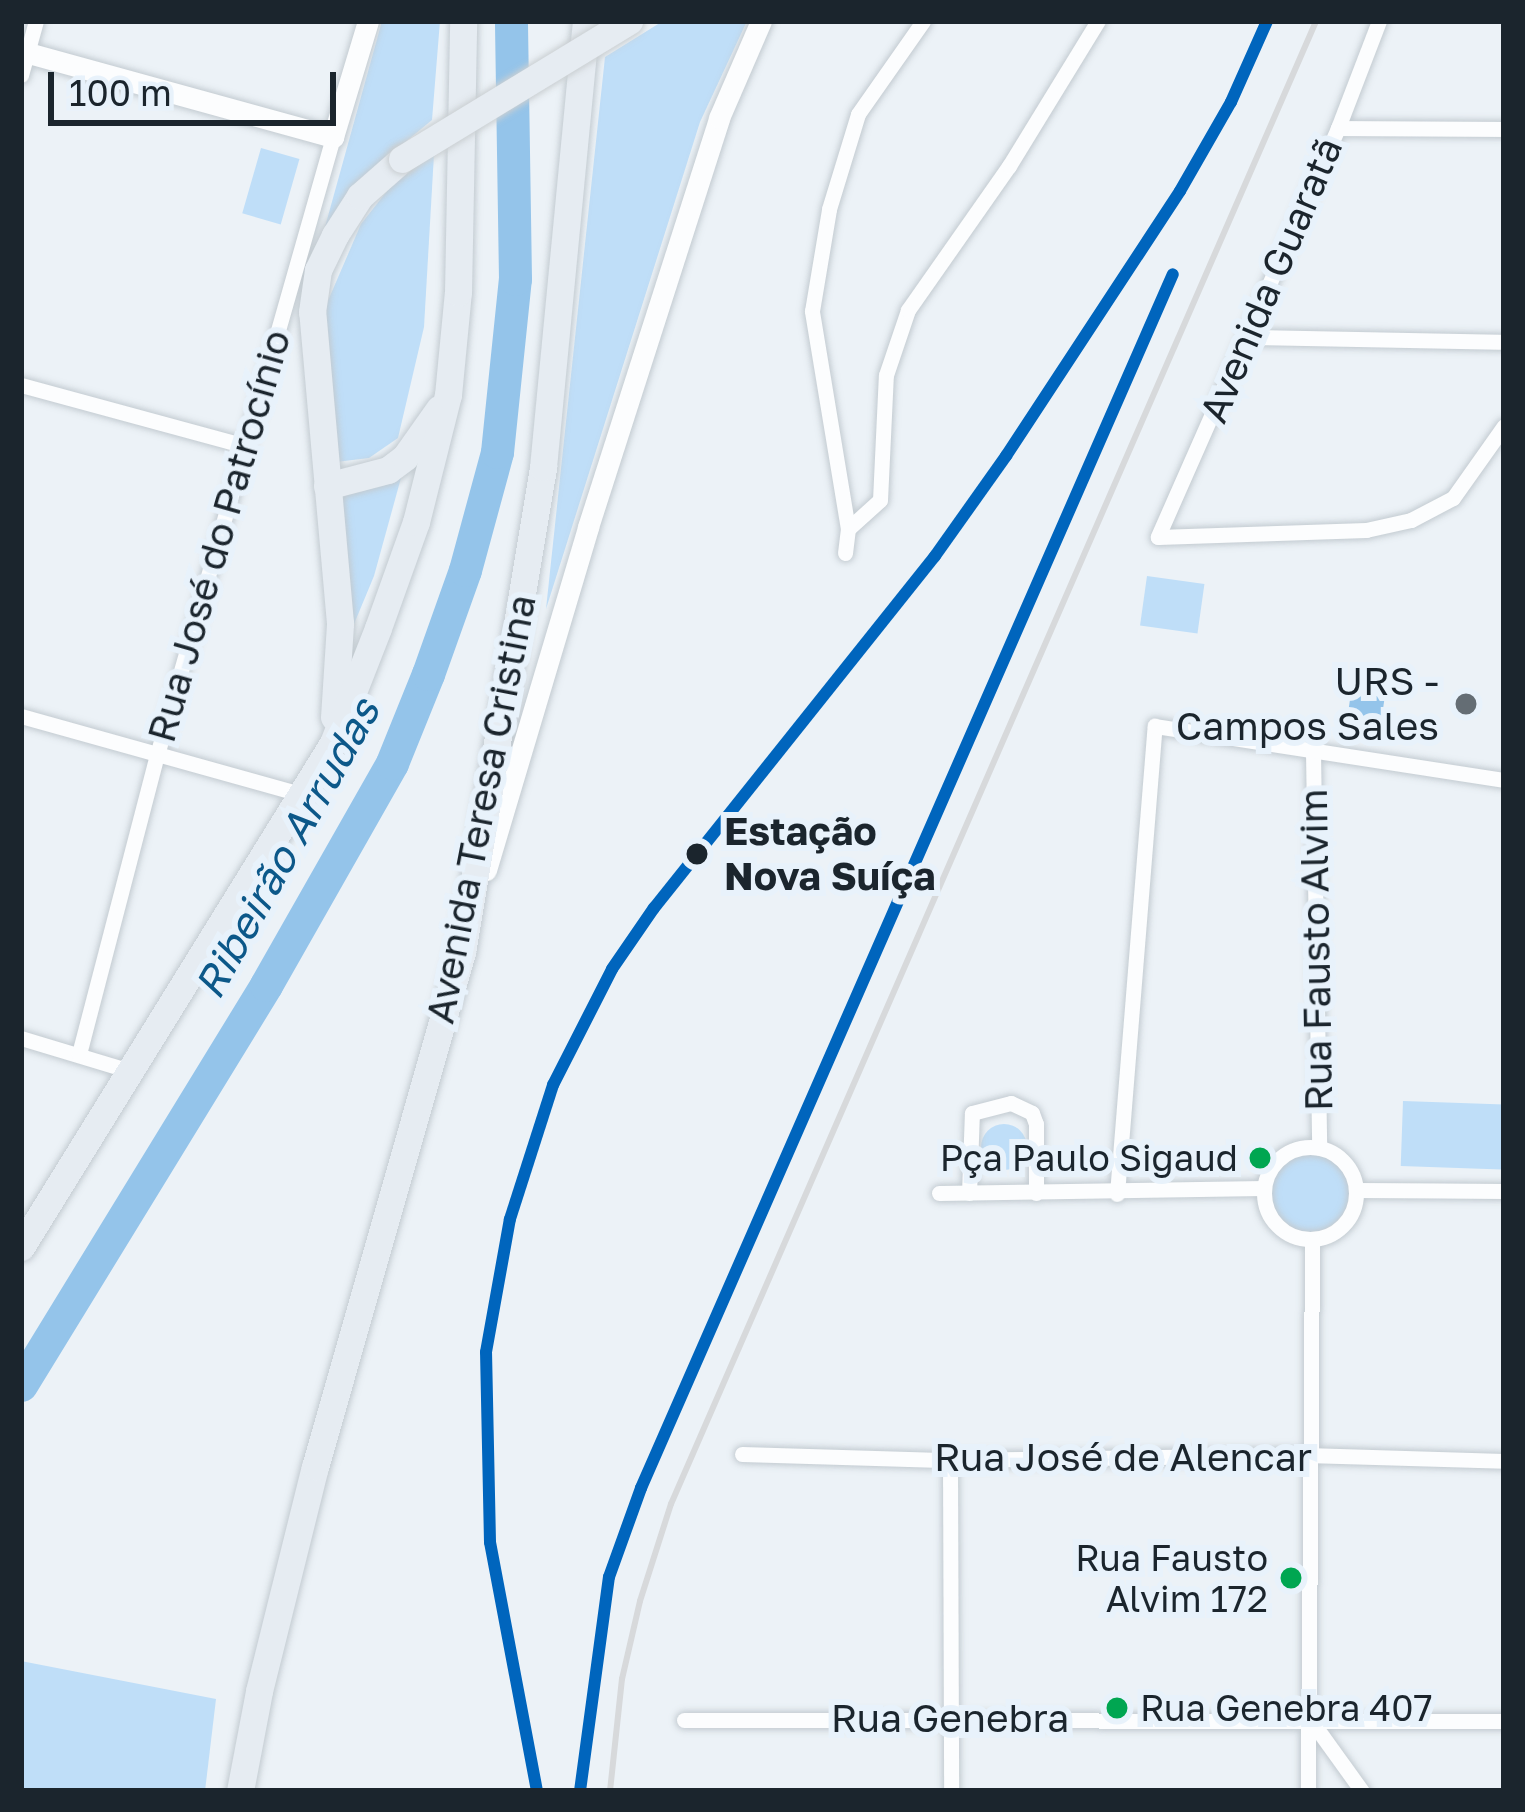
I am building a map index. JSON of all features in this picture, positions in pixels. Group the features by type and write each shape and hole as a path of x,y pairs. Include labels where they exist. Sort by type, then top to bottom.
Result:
{"highway":[{"path":"21,1247 333,742 416,522 448,395 458,292 463,21"},
{"name":"Avenida Teresa Cristina","path":"240,1791 259,1691 315,1467 462,952 543,467 586,21"},
{"path":"333,742 340,622 312,312 318,270 360,196 401,159 629,21"},
{"path":"327,486 370,477 405,457 448,395"}],"main road":[{"name":"Rua José do Patrocínio","path":"333,137 368,21"},
{"path":"462,952 588,527 719,118 761,21"},
{"path":"23,60 333,137"}],"street":[{"path":"23,60 36,21"},
{"path":"845,553 848,530 812,311 829,209 858,114 923,21"},
{"path":"848,530 871,514 880,500 886,375 908,310 1009,166 1098,21"},
{"name":"Avenida Guaratã","path":"1379,21 1338,128 1158,537 1366,530 1411,520 1453,498 1504,426"},
{"path":"1338,128 1504,130"},
{"name":"Rua José do Patrocínio","path":"79,1054 157,755 333,137"},
{"path":"1248,337 1504,342"},
{"path":"21,386 245,446"},
{"path":"21,716 300,794"},
{"path":"1118,1194 1155,726 1504,780"},
{"name":"Rua Fausto Alvim","path":"1313,752 1319,1148"},
{"path":"21,1038 130,1071"},
{"path":"969,1193 973,1113 1011,1103 1032,1113 1036,1124 1036,1193"},
{"path":"1319,1148 1344,1163 1356,1190 1349,1218 1339,1229 1312,1240 1282,1230 1272,1219 1264,1188 1269,1174 1289,1152 1319,1148"},
{"path":"939,1193 1118,1194 1264,1188"},
{"path":"1356,1190 1504,1191"},
{"path":"1308,1791 1306,1455 1312,1240"},
{"name":"Rua José de Alencar","path":"742,1454 950,1460 1306,1455 1504,1461"},
{"path":"950,1460 951,1791"},
{"path":"1308,1717 1362,1791"},
{"name":"Rua Genebra","path":"685,1720 1308,1717 1504,1721"}],"shaded area":[{"path":"382,21 440,21 432,120 358,181 320,245"},
{"path":"663,21 747,21 700,122 546,609 605,57"},
{"path":"261,148 299,159 281,224 242,213"},
{"path":"434,154 424,327 398,438 369,458 336,462 318,324 361,224 395,181"},
{"path":"404,467 374,576 354,624 339,491"},
{"path":"1147,576 1204,584 1197,634 1140,626"},
{"path":"1355,664 1389,669 1379,735 1346,730"},
{"path":"1403,1101 1504,1105 1502,1169 1401,1166"},
{"path":"1004,1124 1020,1131 1027,1147 1020,1163 1004,1170 988,1163 981,1147 988,1131"},
{"path":"1310,1154 1337,1166 1349,1193 1337,1220 1310,1232 1283,1220 1271,1193 1283,1166"},
{"path":"21,1661 216,1699 205,1791 21,1791"}],"waterway":[{"name":"Ribeirão Arrudas","path":"21,1385 266,985 392,763 428,674 465,570 497,452 515,279 511,21"}],"railway":[{"path":"610,1791 622,1679 640,1601 671,1504 1316,21"}],"transit line":[{"path":"537,1791 490,1542 486,1352 510,1219 553,1085 612,969 654,908 935,556 1006,456 1180,191 1231,102 1267,21"},
{"path":"580,1791 609,1577 641,1488 1173,274"}],"place":[{"name":"URS - Campos Sales","path":"1466,704"},
{"name":"Estação Nova Suíça","path":"697,854"},
{"name":"Pça Paulo Sigaud","path":"1260,1158"},
{"name":"Rua Fausto Alvim 172","path":"1291,1578"},
{"name":"Rua Genebra 407","path":"1117,1708"}]}
